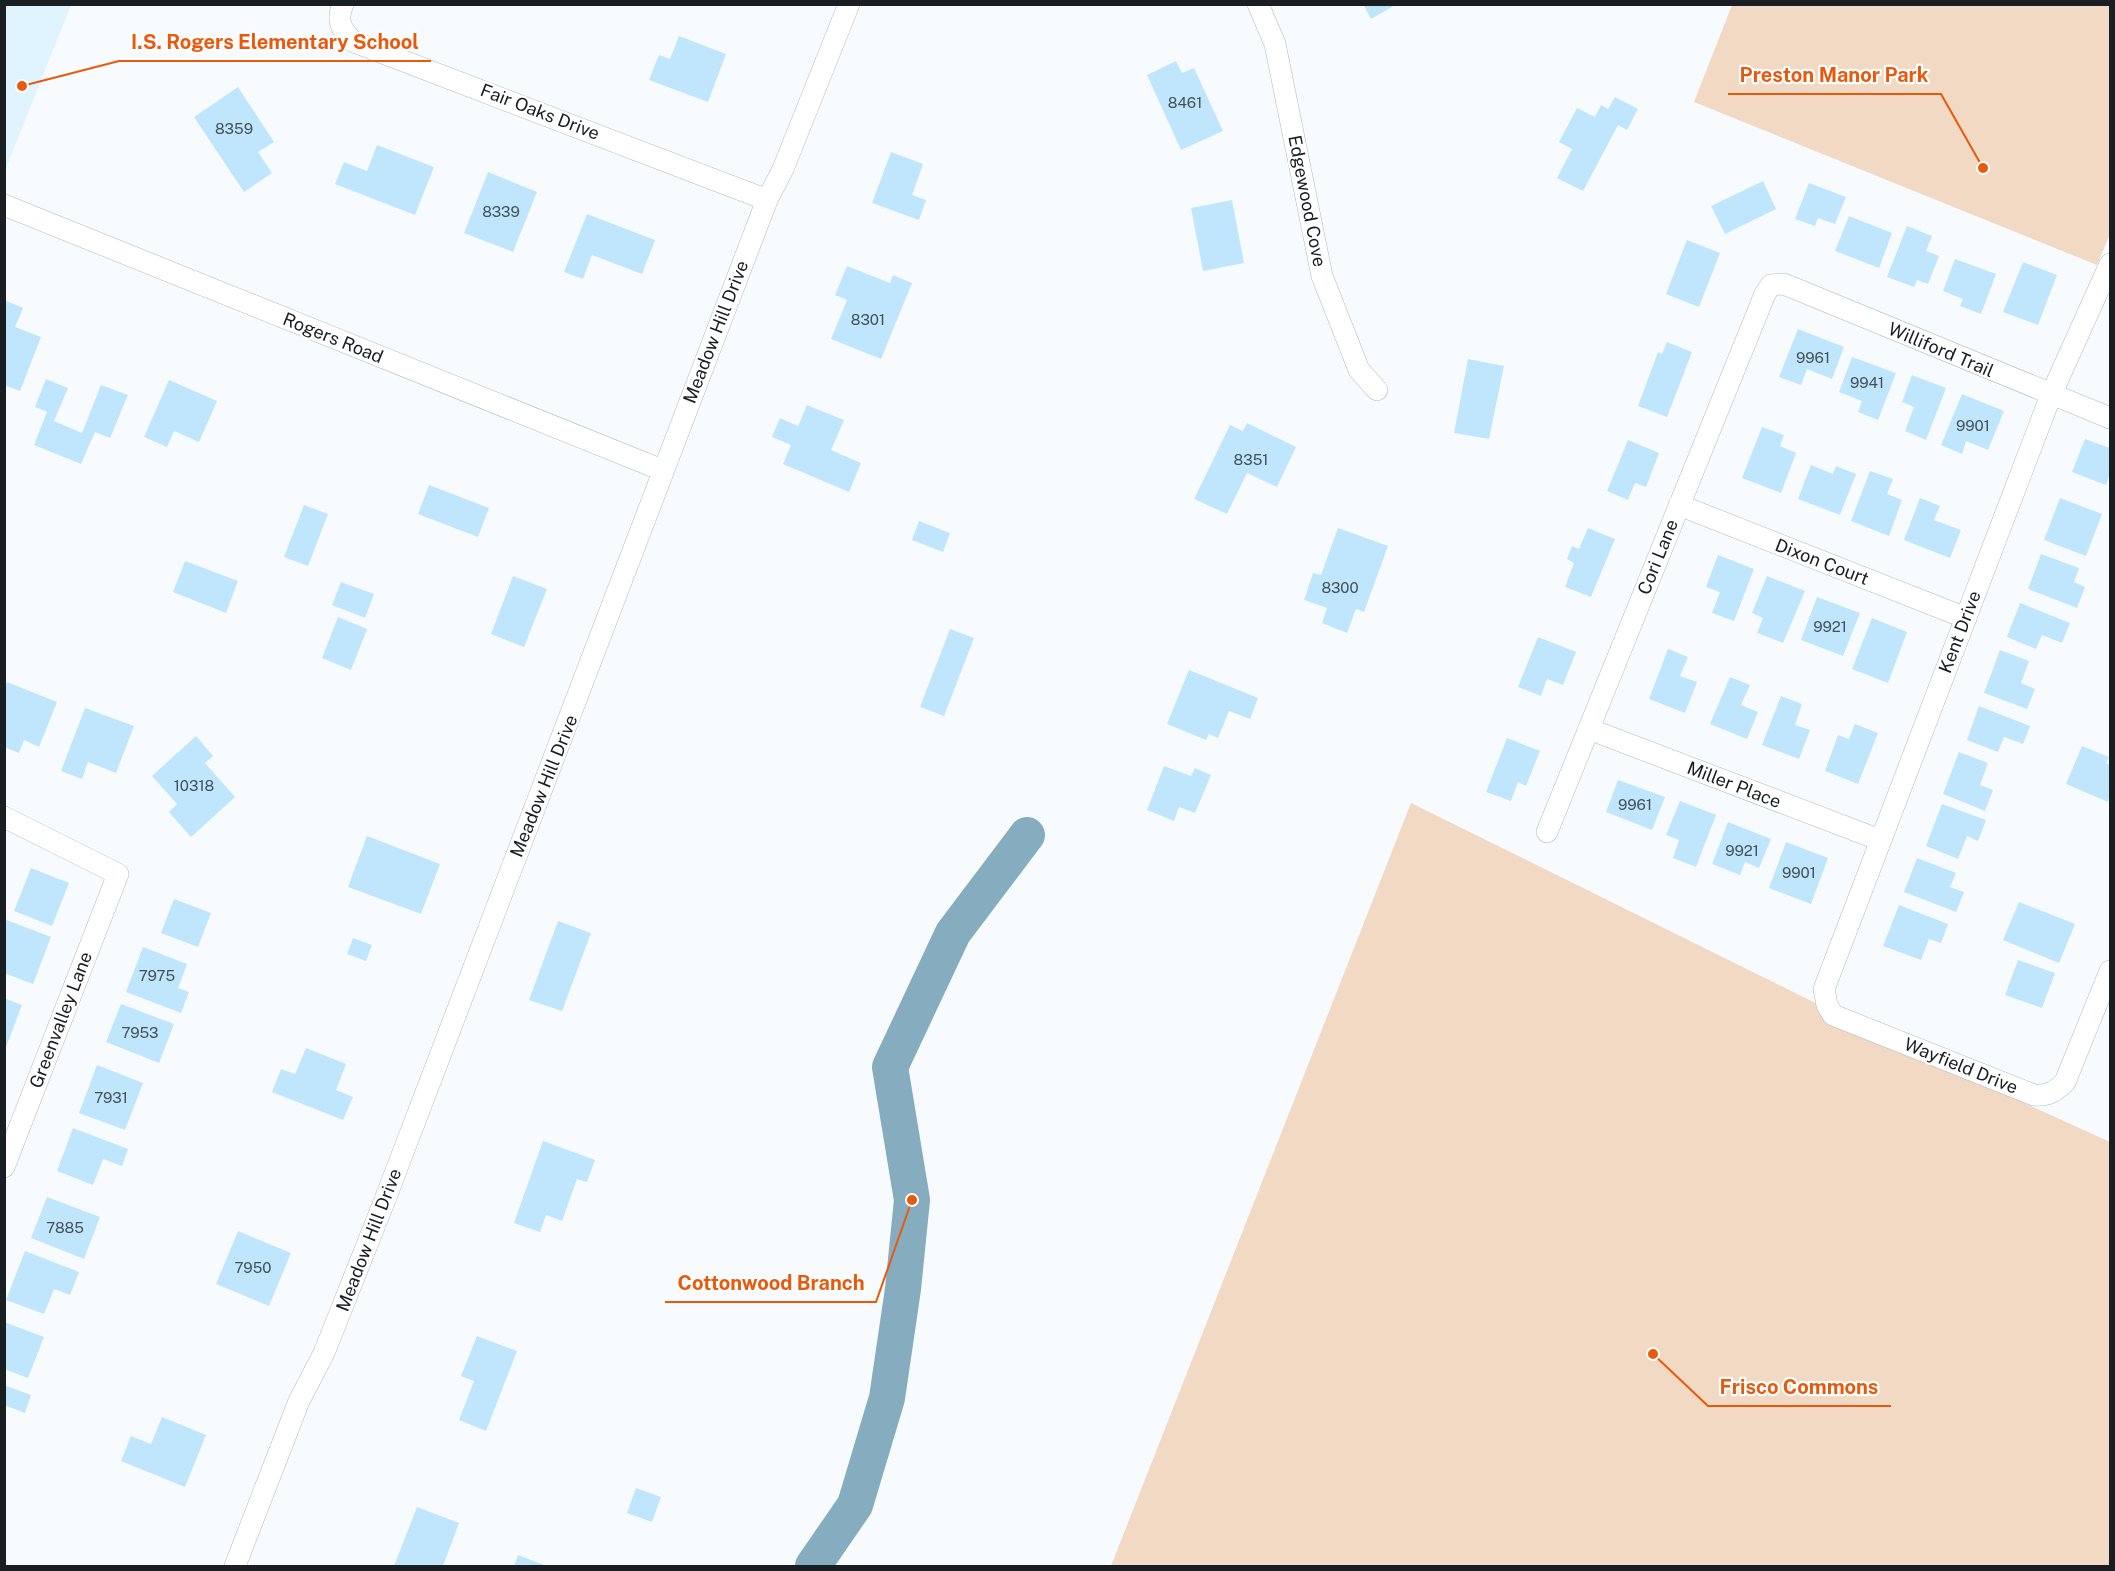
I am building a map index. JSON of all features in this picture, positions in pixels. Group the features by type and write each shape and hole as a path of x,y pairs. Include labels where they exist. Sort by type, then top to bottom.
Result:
{"street":[{"name":"Fair Oaks Drive","path":"343,4 338,16 342,31 354,42 767,200"},
{"name":"Meadow Hill Drive","path":"235,1566 299,1401 324,1353 382,1208 579,696 662,470 767,200 783,169 849,4"},
{"name":"Edgewood Cove","path":"1258,4 1275,44 1322,276 1359,370 1377,390"},
{"name":"Rogers Road","path":"4,205 662,470"},
{"name":"Kent Drive","path":"1827,1005 1824,989 1880,840 2050,395 2110,264"},
{"name":"Williford Trail","path":"1772,285 1784,284 2110,418"},
{"name":"Cori Lane","path":"1547,832 1765,294 1772,285"},
{"name":"Dixon Court","path":"1679,506 1966,618"},
{"name":"Miller Place","path":"1589,729 1880,840"},
{"name":"Greenvalley Lane","path":"4,817 118,874 4,1167"},
{"name":"Wayfield Drive","path":"1827,1005 1833,1015 2034,1095 2046,1096 2055,1092 2066,1082 2110,971"}],"shaded area":[{"path":"4,5 71,5 6,168 4,167"},
{"path":"1732,5 2110,5 2110,234 2097,265 1694,102"},
{"path":"1411,803 1943,1066 2110,1142 2110,1566 1111,1566"}],"building":[{"path":"1363,4 1397,4 1371,19"},
{"path":"679,36 726,54 708,102 649,80 659,55 670,59"},
{"path":"1176,61 1182,73 1194,68 1223,131 1181,150 1147,75"},
{"path":"238,87 274,142 258,152 272,173 244,192 194,117"},
{"path":"1615,97 1638,109 1627,130 1618,125 1583,191 1557,178 1572,149 1559,142 1577,108 1595,117 1601,105 1608,109"},
{"path":"377,145 434,167 415,215 335,184 344,162 367,171"},
{"path":"891,152 923,164 912,195 926,200 919,220 872,203"},
{"path":"488,172 537,192 513,252 464,233"},
{"path":"1763,181 1776,209 1725,234 1711,206"},
{"path":"1809,183 1846,197 1835,224 1818,218 1815,226 1795,219"},
{"path":"1232,200 1244,263 1203,271 1191,208"},
{"path":"587,214 655,240 642,274 592,255 583,279 564,272"},
{"path":"1849,216 1892,233 1879,268 1835,251"},
{"path":"1907,226 1932,236 1926,251 1939,256 1928,284 1917,280 1914,287 1887,277"},
{"path":"1687,240 1720,253 1699,307 1666,294"},
{"path":"1955,259 1996,274 1981,314 1960,306 1963,299 1943,291"},
{"path":"2023,262 2057,275 2038,325 2003,312"},
{"path":"847,266 890,283 893,275 912,283 881,359 831,339 847,300 835,295"},
{"path":"4,300 23,308 15,327 41,337 20,391 4,385"},
{"path":"1798,329 1844,347 1832,379 1807,369 1801,385 1779,377"},
{"path":"1667,342 1692,352 1667,417 1638,406 1658,352 1662,354"},
{"path":"1852,357 1896,373 1878,420 1858,412 1862,401 1839,392"},
{"path":"1468,359 1504,366 1489,439 1454,433"},
{"path":"1912,375 1946,388 1926,440 1905,431 1914,407 1902,402"},
{"path":"46,379 68,388 54,421 82,433 101,385 128,395 110,438 95,432 81,464 34,445 47,412 35,407"},
{"path":"169,380 217,401 199,442 174,431 167,447 144,437"},
{"path":"1962,394 2004,411 1988,450 1966,441 1962,454 1941,445"},
{"path":"807,405 844,420 831,450 861,463 849,492 783,464 791,445 772,437 780,418 798,426"},
{"path":"1247,423 1296,447 1277,487 1247,473 1227,514 1194,499 1230,425 1243,431"},
{"path":"1762,427 1784,435 1780,446 1796,453 1781,493 1742,478"},
{"path":"2085,439 2110,448 2110,473 2106,485 2072,472"},
{"path":"1628,440 1659,453 1646,487 1635,483 1628,500 1607,491"},
{"path":"1811,465 1833,474 1836,466 1856,474 1840,515 1798,499"},
{"path":"1870,471 1893,479 1887,494 1902,500 1889,536 1851,521"},
{"path":"429,485 489,508 478,537 418,514"},
{"path":"1920,498 1940,506 1934,520 1961,530 1950,558 1904,540"},
{"path":"2060,498 2102,514 2086,556 2044,540"},
{"path":"304,505 328,514 308,566 284,557"},
{"path":"919,521 950,533 943,552 912,540"},
{"path":"1338,528 1388,546 1364,612 1356,609 1347,633 1322,623 1327,608 1304,600 1313,573 1321,575"},
{"path":"1588,528 1615,539 1591,597 1565,587 1574,563 1567,559 1572,546 1579,549"},
{"path":"2041,554 2079,568 2074,582 2085,587 2077,608 2028,589"},
{"path":"1718,555 1754,569 1734,621 1712,613 1720,592 1706,587"},
{"path":"185,561 238,581 226,613 173,592"},
{"path":"513,576 547,589 524,647 491,634"},
{"path":"1767,576 1805,591 1783,643 1757,633 1763,618 1752,613"},
{"path":"341,582 374,594 365,618 332,605"},
{"path":"1817,597 1860,613 1843,656 1801,640"},
{"path":"2020,603 2070,623 2062,643 2042,635 2036,649 2007,637"},
{"path":"338,617 367,629 351,670 322,658"},
{"path":"1872,618 1907,632 1888,683 1852,669"},
{"path":"950,629 974,638 944,716 920,707"},
{"path":"1538,637 1576,652 1563,685 1547,679 1541,696 1518,687"},
{"path":"1668,649 1688,657 1680,676 1697,682 1685,713 1649,699"},
{"path":"2000,650 2029,661 2021,683 2035,689 2027,709 1984,693"},
{"path":"1189,670 1258,698 1250,719 1229,711 1218,738 1209,734 1206,740 1167,724"},
{"path":"1730,677 1750,685 1741,705 1758,712 1747,739 1710,724"},
{"path":"7,682 57,702 39,747 24,740 19,753 4,747 4,688"},
{"path":"1781,696 1802,704 1795,725 1810,730 1799,759 1762,745"},
{"path":"1979,706 2030,726 2023,744 2004,737 1998,752 1967,740"},
{"path":"85,708 134,726 116,773 88,762 82,779 61,771"},
{"path":"1855,724 1878,733 1858,784 1825,771 1838,735 1849,739"},
{"path":"196,736 213,756 205,763 235,797 191,837 169,812 177,804 152,776"},
{"path":"1507,738 1540,751 1526,786 1518,782 1511,801 1486,792"},
{"path":"2082,746 2109,757 2106,763 2110,765 2108,802 2066,784"},
{"path":"1959,752 1988,763 1980,785 1993,790 1985,811 1943,794"},
{"path":"1164,766 1191,776 1195,768 1211,775 1195,813 1179,807 1174,821 1147,810"},
{"path":"1618,780 1665,797 1652,830 1606,812"},
{"path":"1680,801 1716,815 1696,867 1673,858 1679,840 1666,835"},
{"path":"1942,804 1986,820 1978,841 1967,836 1958,859 1926,846"},
{"path":"1728,822 1771,839 1759,868 1745,862 1740,875 1712,864"},
{"path":"367,836 440,864 421,914 348,887"},
{"path":"1786,842 1828,858 1811,904 1769,888"},
{"path":"1917,858 1956,873 1950,887 1964,892 1956,912 1904,892"},
{"path":"31,868 69,883 52,926 14,911"},
{"path":"174,899 211,913 198,947 161,933"},
{"path":"2019,902 2075,924 2059,963 2003,940"},
{"path":"1899,905 1948,924 1941,943 1929,939 1921,960 1883,946"},
{"path":"4,919 51,937 33,984 4,973"},
{"path":"558,921 591,933 562,1011 529,1000"},
{"path":"353,938 372,945 366,961 347,954"},
{"path":"143,947 187,964 178,988 189,992 181,1013 126,992"},
{"path":"2018,960 2055,973 2042,1008 2005,995"},
{"path":"4,998 22,1005 5,1050 4,1050"},
{"path":"121,1004 174,1024 159,1063 106,1042"},
{"path":"306,1048 346,1064 336,1090 353,1097 343,1120 272,1092 281,1069 295,1074"},
{"path":"97,1065 143,1083 125,1130 79,1113"},
{"path":"73,1128 128,1149 122,1166 103,1159 93,1185 57,1171"},
{"path":"543,1141 595,1160 587,1182 577,1179 562,1221 546,1215 540,1232 514,1223"},
{"path":"47,1197 100,1217 84,1259 31,1238"},
{"path":"238,1231 291,1253 269,1306 216,1284"},
{"path":"25,1251 79,1272 70,1295 54,1289 44,1314 6,1300"},
{"path":"4,1322 44,1337 28,1378 4,1369"},
{"path":"477,1336 517,1351 486,1431 459,1420 474,1381 461,1376"},
{"path":"4,1385 31,1395 25,1413 4,1405"},
{"path":"162,1417 206,1435 185,1487 121,1461 131,1436 151,1444"},
{"path":"636,1488 661,1497 652,1522 627,1513"},
{"path":"417,1507 459,1523 443,1566 394,1566"},
{"path":"518,1555 547,1566 514,1566"}],"waterway":[{"path":"813,1566 855,1505 887,1398 903,1289 912,1200 890,1067 953,933 1027,835"}],"place":[{"name":"I.S. Rogers Elementary School","path":"22,86"},
{"name":"Preston Manor Park","path":"1983,168"},
{"name":"Cottonwood Branch","path":"912,1200"},
{"name":"Frisco Commons","path":"1653,1354"}]}
